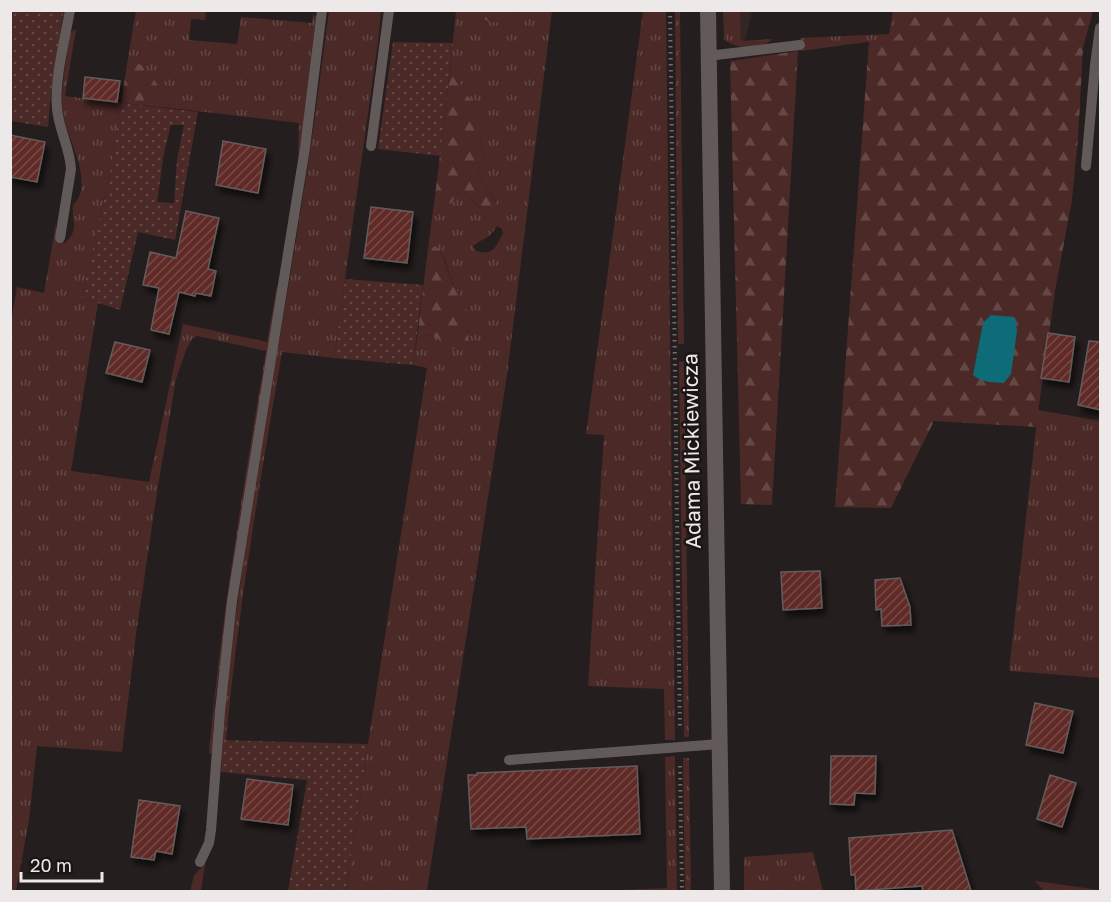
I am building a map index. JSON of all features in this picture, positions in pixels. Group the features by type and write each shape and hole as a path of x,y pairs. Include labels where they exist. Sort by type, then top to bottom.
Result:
{"street":[{"name":"Adama Mickiewicza","path":"708,10 722,891"}],"lane":[{"path":"60,238 71,162 59,123 56,103 70,10"},
{"path":"200,862 209,843 211,830 220,711 232,601 305,148 322,10"},
{"path":"371,146 388,10"},
{"path":"1086,166 1095,64 1101,28"},
{"path":"708,56 800,45"},
{"path":"509,760 720,744"}],"path":[{"path":"670,10 682,891"}],"shaded area":[{"path":"740,11 752,11 745,42 741,41"}],"green space":[{"path":"12,11 64,11 51,92 48,127 11,121 10,20"},
{"path":"136,11 206,11 205,20 191,19 189,40 237,44 241,17 312,23 313,15 316,16 300,154 298,153 299,123 170,108 158,86 143,66 128,58"},
{"path":"329,11 381,11 334,358 282,352 243,594 226,740 222,740 237,606 305,184"},
{"path":"456,11 478,11 478,16 491,21 513,14 512,11 552,11 507,375 427,890 465,891 346,892 427,368 413,365 417,339 434,336 448,347 470,340 466,310 452,282 444,258 435,246 428,248 435,196 451,204 458,192 465,192 479,208 496,202 482,183 478,170 485,157 480,146 482,134 458,76 450,71","holes":["497,226 502,229 503,233 493,249 486,252 476,251 473,246 489,236"]},
{"path":"478,11 512,11 513,14 511,21 494,22 478,16"},
{"path":"643,11 666,11 675,740 665,740 664,689 588,686 604,435 586,434"},
{"path":"675,11 680,11 684,344 678,344"},
{"path":"723,11 740,11 741,41 773,39 755,47 741,47 729,43 724,39"},
{"path":"893,11 919,11 896,38 801,51 800,38 889,34"},
{"path":"919,11 1093,11 1083,48 1072,200 1055,291 1036,427 934,421 891,508 835,507 869,41 896,37"},
{"path":"76,29 65,96 121,103 111,168 81,300 98,303 71,471 149,482 183,324 267,342 277,286 278,288 229,597 215,702 212,754 209,753 214,702 227,602 266,351 197,336 192,339 186,350 176,379 136,634 122,752 37,746 29,820 16,891 11,892 11,322 17,287 44,293 56,223 57,238 65,243 74,229 73,205 80,195 82,183 63,115 62,103 70,33"},
{"path":"393,42 453,43 440,156 378,149"},
{"path":"798,51 772,505 741,504 730,61"},
{"path":"128,58 143,66 158,86 170,108 121,103"},
{"path":"450,71 458,75 462,90 476,105 482,118 480,146 485,157 478,170 482,183 499,207 492,212 483,212 465,192 458,192 451,204 435,196"},
{"path":"121,103 198,112 175,240 138,232 120,310 81,300 111,168","holes":["171,125 184,125 177,159 174,203 157,202 164,153"]},
{"path":"435,246 442,254 452,283 466,310 476,323 475,327 470,327 468,332 470,347 467,351 451,348 430,335 417,339 428,248"},
{"path":"345,279 423,285 413,365 334,358"},
{"path":"684,361 689,737 684,737 679,362"},
{"path":"1038,410 1100,421 1100,678 1009,671"},
{"path":"222,740 368,744 346,891 288,891 307,780 221,772"},
{"path":"675,756 677,891 597,891 667,888 665,757"},
{"path":"683,758 689,758 691,891 685,891"},
{"path":"813,852 823,891 744,891 744,857"},
{"path":"205,864 201,891 190,892 194,875"},
{"path":"1035,881 1100,890 1100,891 1044,891"}],"water":[{"path":"991,315 1014,317 1016,322 1017,331 1011,374 1004,383 984,381 973,375 983,323"}],"building":[{"path":"85,77 120,81 117,102 83,98"},
{"path":"10,135 45,142 37,182 10,177"},
{"path":"223,141 266,149 258,193 216,185"},
{"path":"371,207 413,212 407,263 364,258"},
{"path":"186,211 219,218 208,269 216,271 211,296 196,293 195,296 179,292 169,334 151,330 159,288 143,285 150,252 176,258"},
{"path":"1048,333 1075,337 1069,382 1041,378"},
{"path":"1089,341 1101,342 1101,410 1078,405"},
{"path":"115,342 150,350 142,382 106,373"},
{"path":"820,571 822,608 783,610 781,572"},
{"path":"900,578 910,607 911,625 882,626 881,609 876,610 875,580"},
{"path":"1035,703 1073,711 1063,753 1026,745"},
{"path":"831,756 876,756 875,794 855,793 854,805 830,804"},
{"path":"637,766 640,834 527,839 526,827 471,829 468,775"},
{"path":"1050,775 1076,783 1062,827 1037,819"},
{"path":"247,779 293,785 288,825 241,819"},
{"path":"139,800 180,806 172,854 156,851 154,860 131,857"},
{"path":"952,830 971,891 923,891 922,886 856,891 855,875 851,875 849,838"}]}
